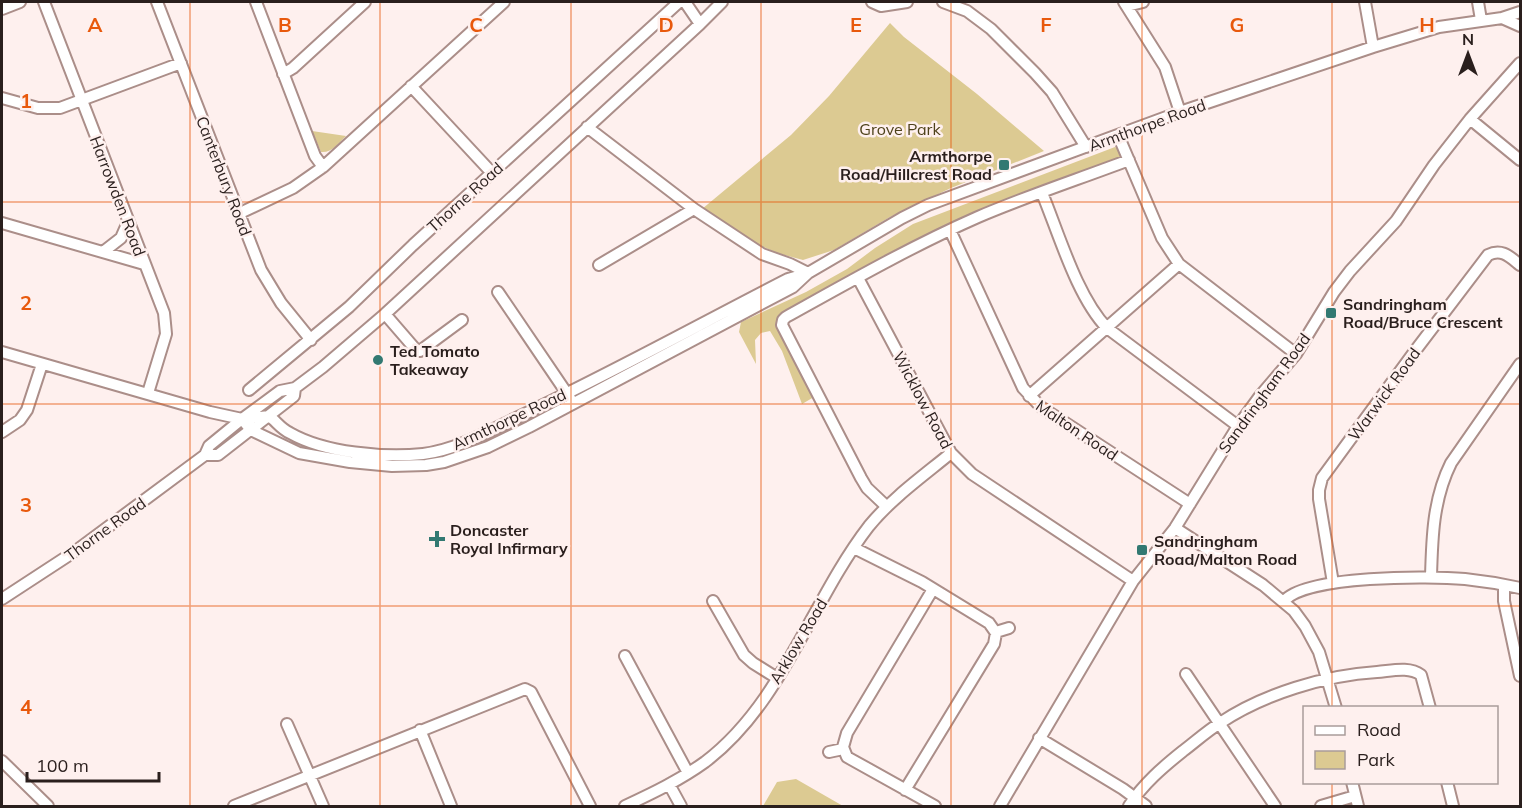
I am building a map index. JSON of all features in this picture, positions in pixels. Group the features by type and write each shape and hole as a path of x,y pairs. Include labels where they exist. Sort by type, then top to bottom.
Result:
{"street":[{"path":"2,9 20,2"},
{"name":"Harrowden Road","path":"44,2 164,313 166,334 148,393"},
{"name":"Canterbury Road","path":"157,2 265,279 280,303 311,340"},
{"path":"256,2 315,156 323,167"},
{"path":"283,74 293,68 365,2"},
{"path":"238,214 293,188 323,167 504,2"},
{"name":"Thorne Road","path":"249,390 349,308 412,245 679,2"},
{"path":"685,2 700,24"},
{"name":"Thorne Road","path":"2,599 77,550 205,455 209,446 242,419 280,392 296,388 323,367 385,314 722,2"},
{"path":"872,2 881,6 902,2"},
{"path":"943,2 967,11 983,23 1035,73 1052,92 1086,147"},
{"path":"1143,2 1126,4 1165,67 1180,112"},
{"path":"1365,2 1373,47"},
{"path":"1478,2 1481,20"},
{"name":"Armthorpe Road","path":"242,419 251,430 299,453 361,463 400,466 444,462 488,447 574,404 793,287 808,273 928,205 1180,112 1373,47 1439,27 1502,18 1521,12"},
{"name":"Armthorpe Road","path":"1502,18 1521,26"},
{"path":"2,98 38,108 60,108 181,63"},
{"name":"Sandringham Road","path":"1000,807 1133,581 1175,528 1238,426 1296,354 1334,292 1350,271 1396,221 1434,165 1470,119 1521,63"},
{"path":"411,86 492,173"},
{"path":"1470,119 1521,160"},
{"path":"587,127 694,209 762,254 808,273"},
{"path":"1118,135 1162,238 1179,264 1296,354"},
{"name":"Armthorpe Road","path":"886,506 867,488 861,478 782,325 783,320 786,316 950,230 988,213 1129,160"},
{"path":"1042,193 1083,295 1093,312 1107,328 1238,426"},
{"path":"599,265 694,209"},
{"path":"103,252 121,238 128,222"},
{"path":"2,223 144,264"},
{"name":"Malton Road","path":"950,230 1023,388 1029,396 1041,407 1190,504"},
{"name":"Warwick Road","path":"1333,583 1318,490 1322,478 1488,255 1499,252 1521,266"},
{"path":"1029,396 1179,264"},
{"name":"Armthorpe Road","path":"269,416 287,432 315,443 361,453 426,454 456,446 567,393 788,279 808,273"},
{"name":"Wicklow Road","path":"858,278 951,453 972,474 1133,581"},
{"path":"498,292 574,404"},
{"path":"385,314 417,351 462,320"},
{"path":"2,352 242,419 269,416"},
{"path":"2,432 20,420 26,412 42,364"},
{"path":"1431,577 1435,515 1443,478 1451,463 1521,364"},
{"name":"Thorne Road","path":"205,455 218,455 294,396 296,388"},
{"name":"Arklow Road","path":"625,807 670,786 723,746 754,712 777,678 854,548 886,506 951,453"},
{"path":"1175,528 1284,601 1294,611 1319,652 1335,706"},
{"path":"854,548 933,589 989,623 996,632 994,644 905,790"},
{"path":"1284,601 1294,593 1333,583 1378,579 1431,577 1467,579 1521,588"},
{"path":"1504,585 1504,600 1521,676"},
{"path":"933,589 843,740 843,749 847,757 935,807"},
{"path":"713,601 744,655 777,678"},
{"path":"996,632 1009,628"},
{"path":"625,656 688,773"},
{"path":"1131,802 1158,771 1220,722 1282,693 1328,679 1369,672 1412,669 1421,675 1429,706"},
{"path":"1186,674 1275,807"},
{"path":"234,807 520,689 528,690 590,807"},
{"path":"287,724 323,807"},
{"path":"420,730 451,807"},
{"path":"1040,738 1131,802 1146,807"},
{"path":"829,752 843,749"},
{"path":"2,761 48,807"},
{"path":"1321,807 1356,801 1352,784"},
{"path":"1447,784 1453,807"},
{"path":"670,786 681,807"}],"green space":[{"name":"Grove Park","path":"890,23 904,37 977,94 1044,151 951,188 890,217 834,250 803,260 777,253 744,238 702,209 791,135 829,96"},
{"path":"312,131 346,136 332,149 321,152"},
{"path":"1115,147 1121,156 1116,161 1043,189 778,319 814,397 802,404 782,351 770,331 761,333 755,340 756,364 739,332 741,322 806,292 847,269 913,224"},
{"path":"796,779 843,806 763,806 777,782"}],"place":[{"name":"Armthorpe Road/Hillcrest Road","path":"1004,165"},
{"name":"Sandringham Road/Bruce Crescent","path":"1331,313"},
{"name":"Ted Tomato Takeaway","path":"378,360"},
{"name":"Doncaster Royal Infirmary","path":"437,539"},
{"name":"Sandringham Road/Malton Road","path":"1142,550"}]}
